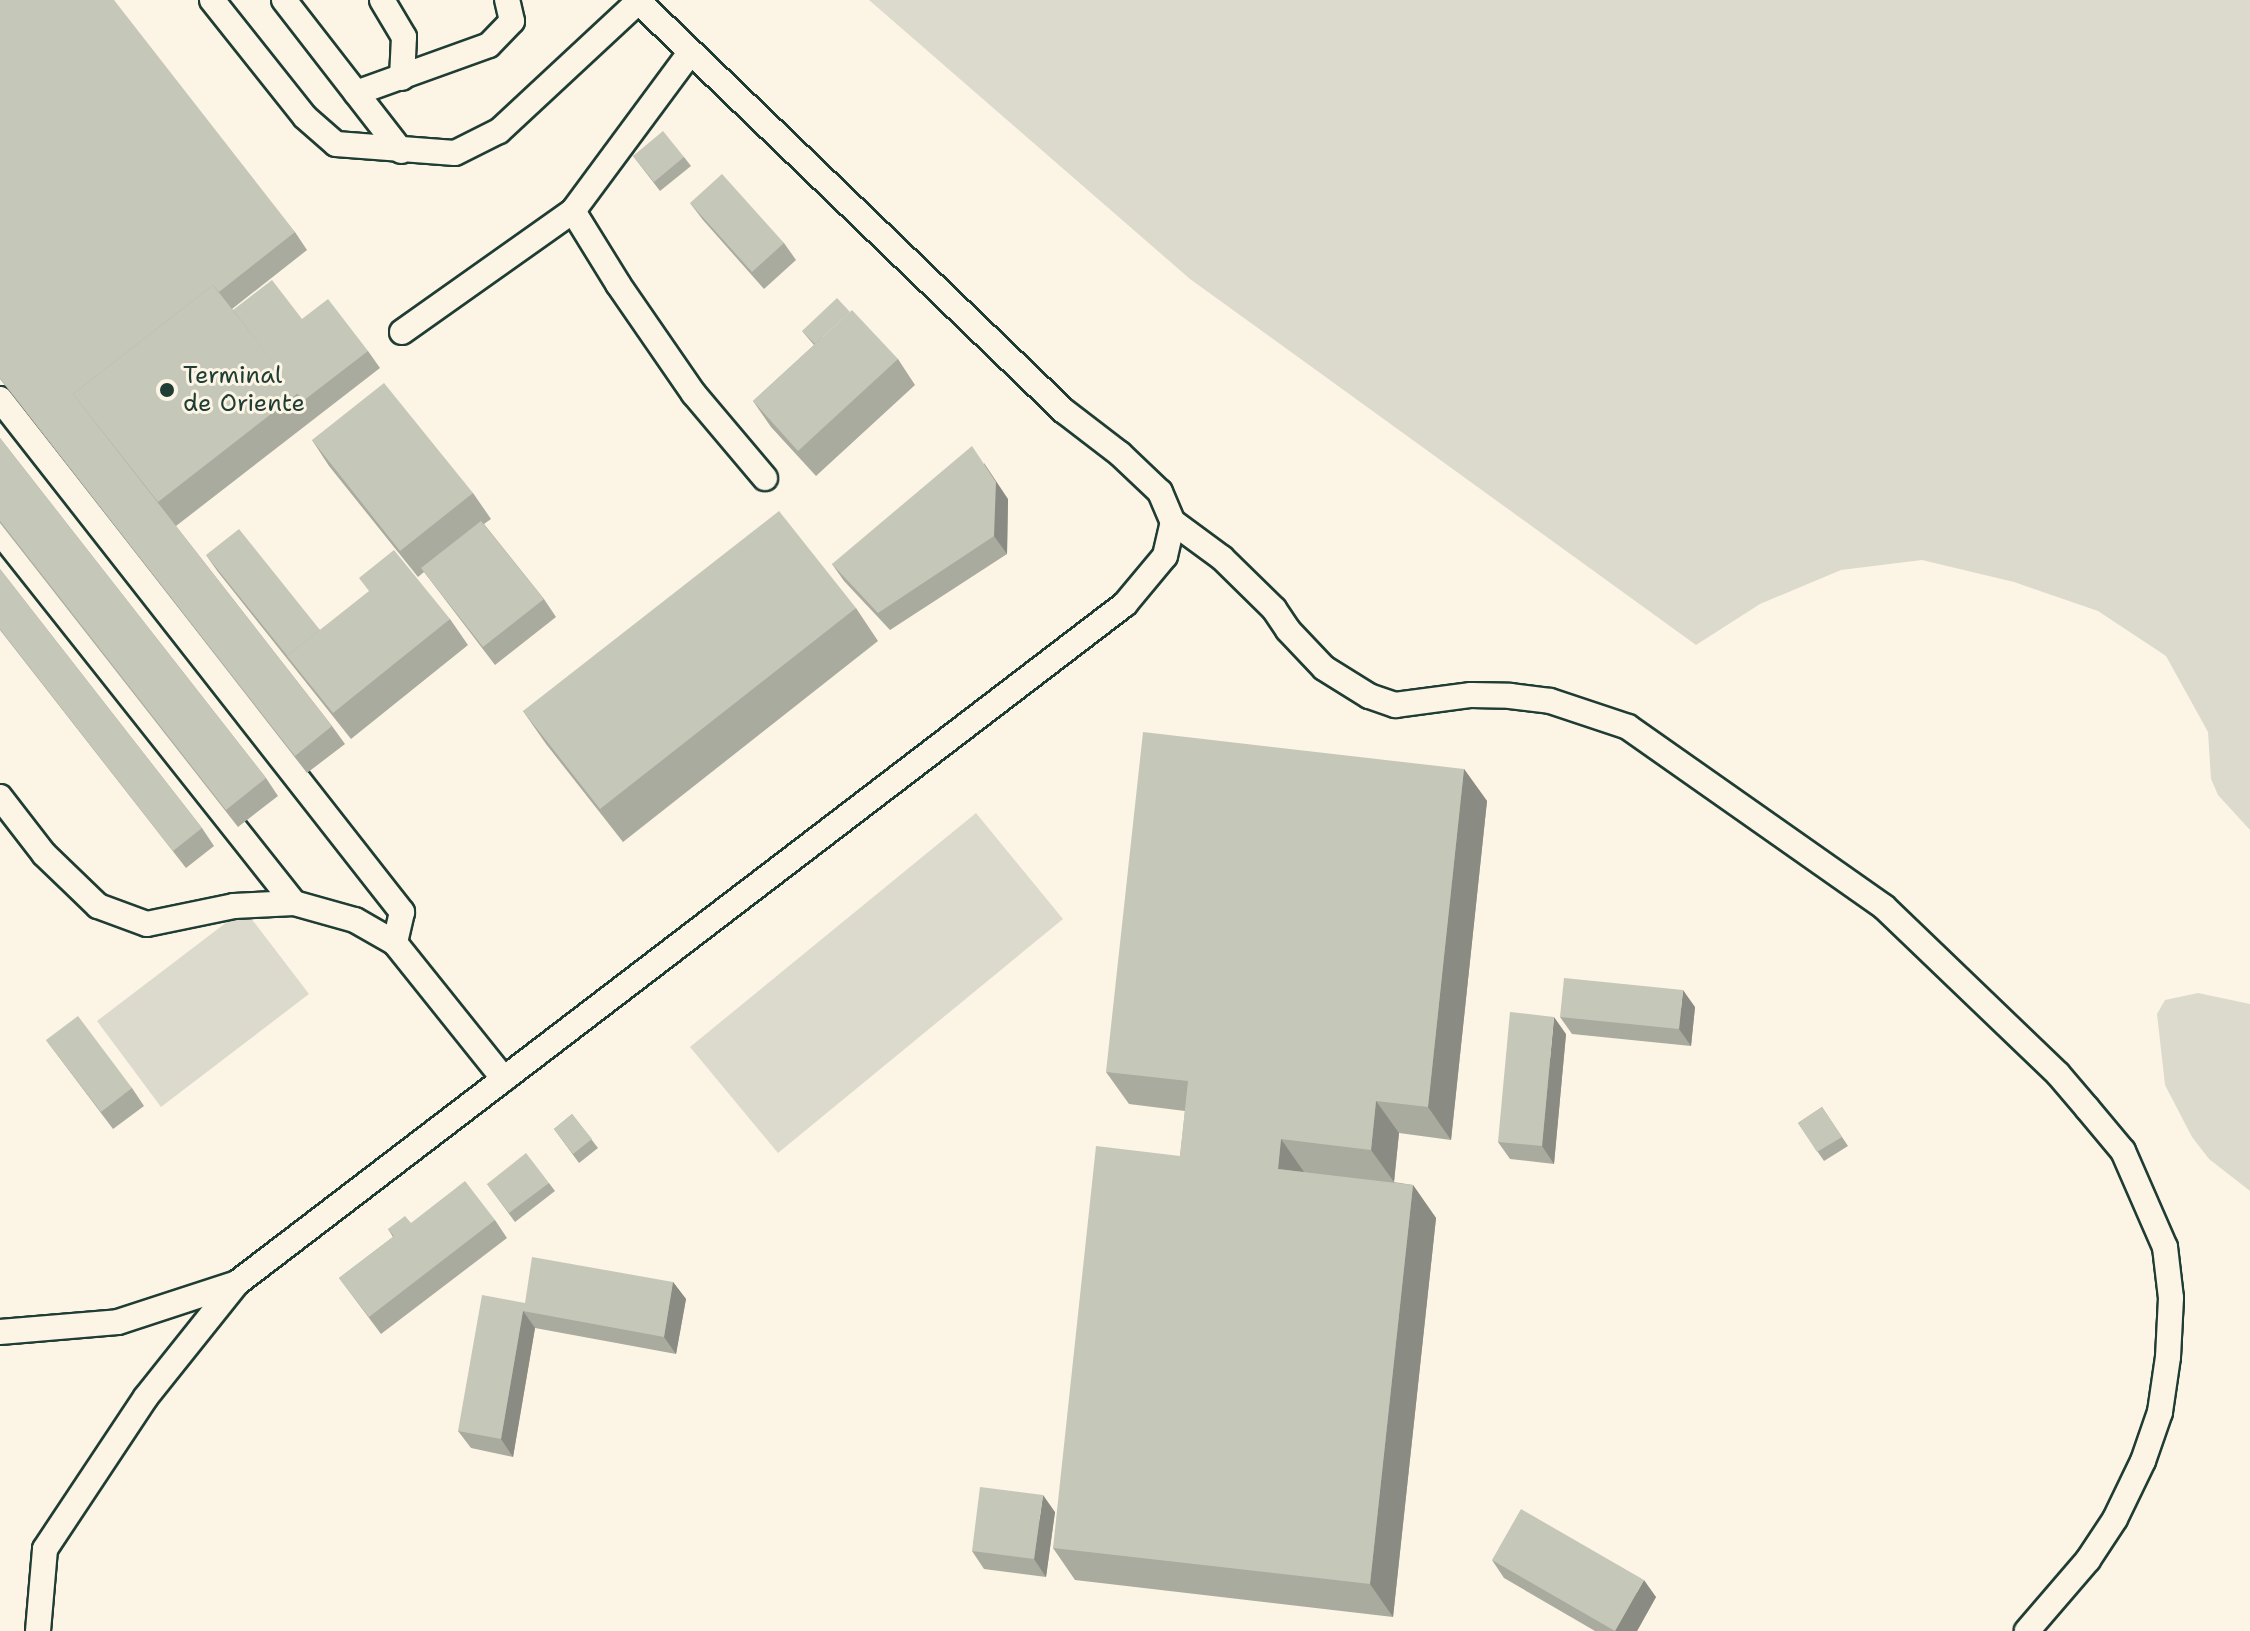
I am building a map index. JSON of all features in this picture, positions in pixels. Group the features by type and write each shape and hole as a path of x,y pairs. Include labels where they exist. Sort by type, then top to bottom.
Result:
{"lane":[{"path":"212,0 305,117 336,144 455,153 499,131 638,1 1064,411 1120,454 1160,492 1173,522 1222,558 1274,609 1288,630 1324,668 1369,696 1395,705 1458,696 1510,696 1564,704 1628,727 1884,907 2058,1074 2123,1151 2165,1247 2171,1298 2160,1412 2143,1461 2115,1519 2088,1560 2027,1631"},
{"path":"284,0 401,151"},
{"path":"382,0 404,37 402,78"},
{"path":"356,93 489,45 512,21 507,0"},
{"path":"402,332 573,211 690,53"},
{"path":"573,211 618,284 694,394 765,478"},
{"path":"0,399 402,912 395,943"},
{"path":"38,1631 45,1549 146,1397 237,1283 1125,604 1165,556 1173,522"},
{"path":"0,532 294,903"},
{"path":"0,797 44,854 98,906 135,920 147,924 234,906 294,903 355,920 395,943 504,1079"},
{"path":"0,1332 118,1322 237,1283"}],"shaded area":[{"path":"869,0 2250,0 2250,830 2218,795 2211,779 2208,732 2166,656 2098,611 2014,582 1922,560 1841,570 1760,604 1696,645 1190,279"},
{"path":"976,813 1063,919 778,1153 690,1047"},
{"path":"244,909 309,994 161,1107 97,1021"},
{"path":"2198,993 2250,1004 2250,1191 2209,1159 2192,1137 2165,1085 2157,1014 2165,1000"}],"building":[{"path":"0,0 114,0 295,232 219,292 213,285 73,394 332,726 295,756 0,378"},
{"path":"663,131 684,157 654,182 633,156"},
{"path":"722,174 784,243 752,272 690,203"},
{"path":"272,280 302,319 328,299 368,351 303,401 233,310"},
{"path":"213,285 298,393 158,502 73,394"},
{"path":"837,298 850,312 815,344 802,331"},
{"path":"852,310 898,359 798,451 753,401"},
{"path":"384,383 473,493 400,551 312,440"},
{"path":"0,438 266,778 226,810 0,521"},
{"path":"972,446 996,482 994,536 878,613 832,564"},
{"path":"779,511 856,608 600,809 523,711"},
{"path":"481,521 544,599 483,647 421,568"},
{"path":"239,529 320,630 287,656 206,555"},
{"path":"394,550 450,619 333,713 287,656 369,591 359,578"},
{"path":"0,569 202,828 173,851 0,629"},
{"path":"1143,732 1464,769 1428,1107 1376,1101 1371,1150 1281,1139 1278,1169 1413,1185 1370,1584 1053,1548 1096,1146 1180,1156 1188,1081 1106,1072"},
{"path":"1564,978 1683,990 1679,1029 1560,1017"},
{"path":"1510,1012 1554,1017 1542,1146 1498,1142"},
{"path":"78,1016 132,1088 101,1112 46,1040"},
{"path":"1822,1107 1842,1137 1817,1152 1798,1123"},
{"path":"572,1114 592,1139 573,1154 554,1129"},
{"path":"526,1153 549,1183 509,1213 487,1184"},
{"path":"465,1181 495,1220 369,1317 339,1278 394,1236 388,1229 405,1216 411,1223"},
{"path":"532,1257 673,1282 664,1337 523,1311 501,1439 458,1431 482,1295 525,1303"},
{"path":"980,1487 1043,1495 1034,1559 972,1551"},
{"path":"1521,1509 1644,1580 1615,1631 1492,1560"}],"place":[{"name":"Terminal de Oriente","path":"167,390"}]}
